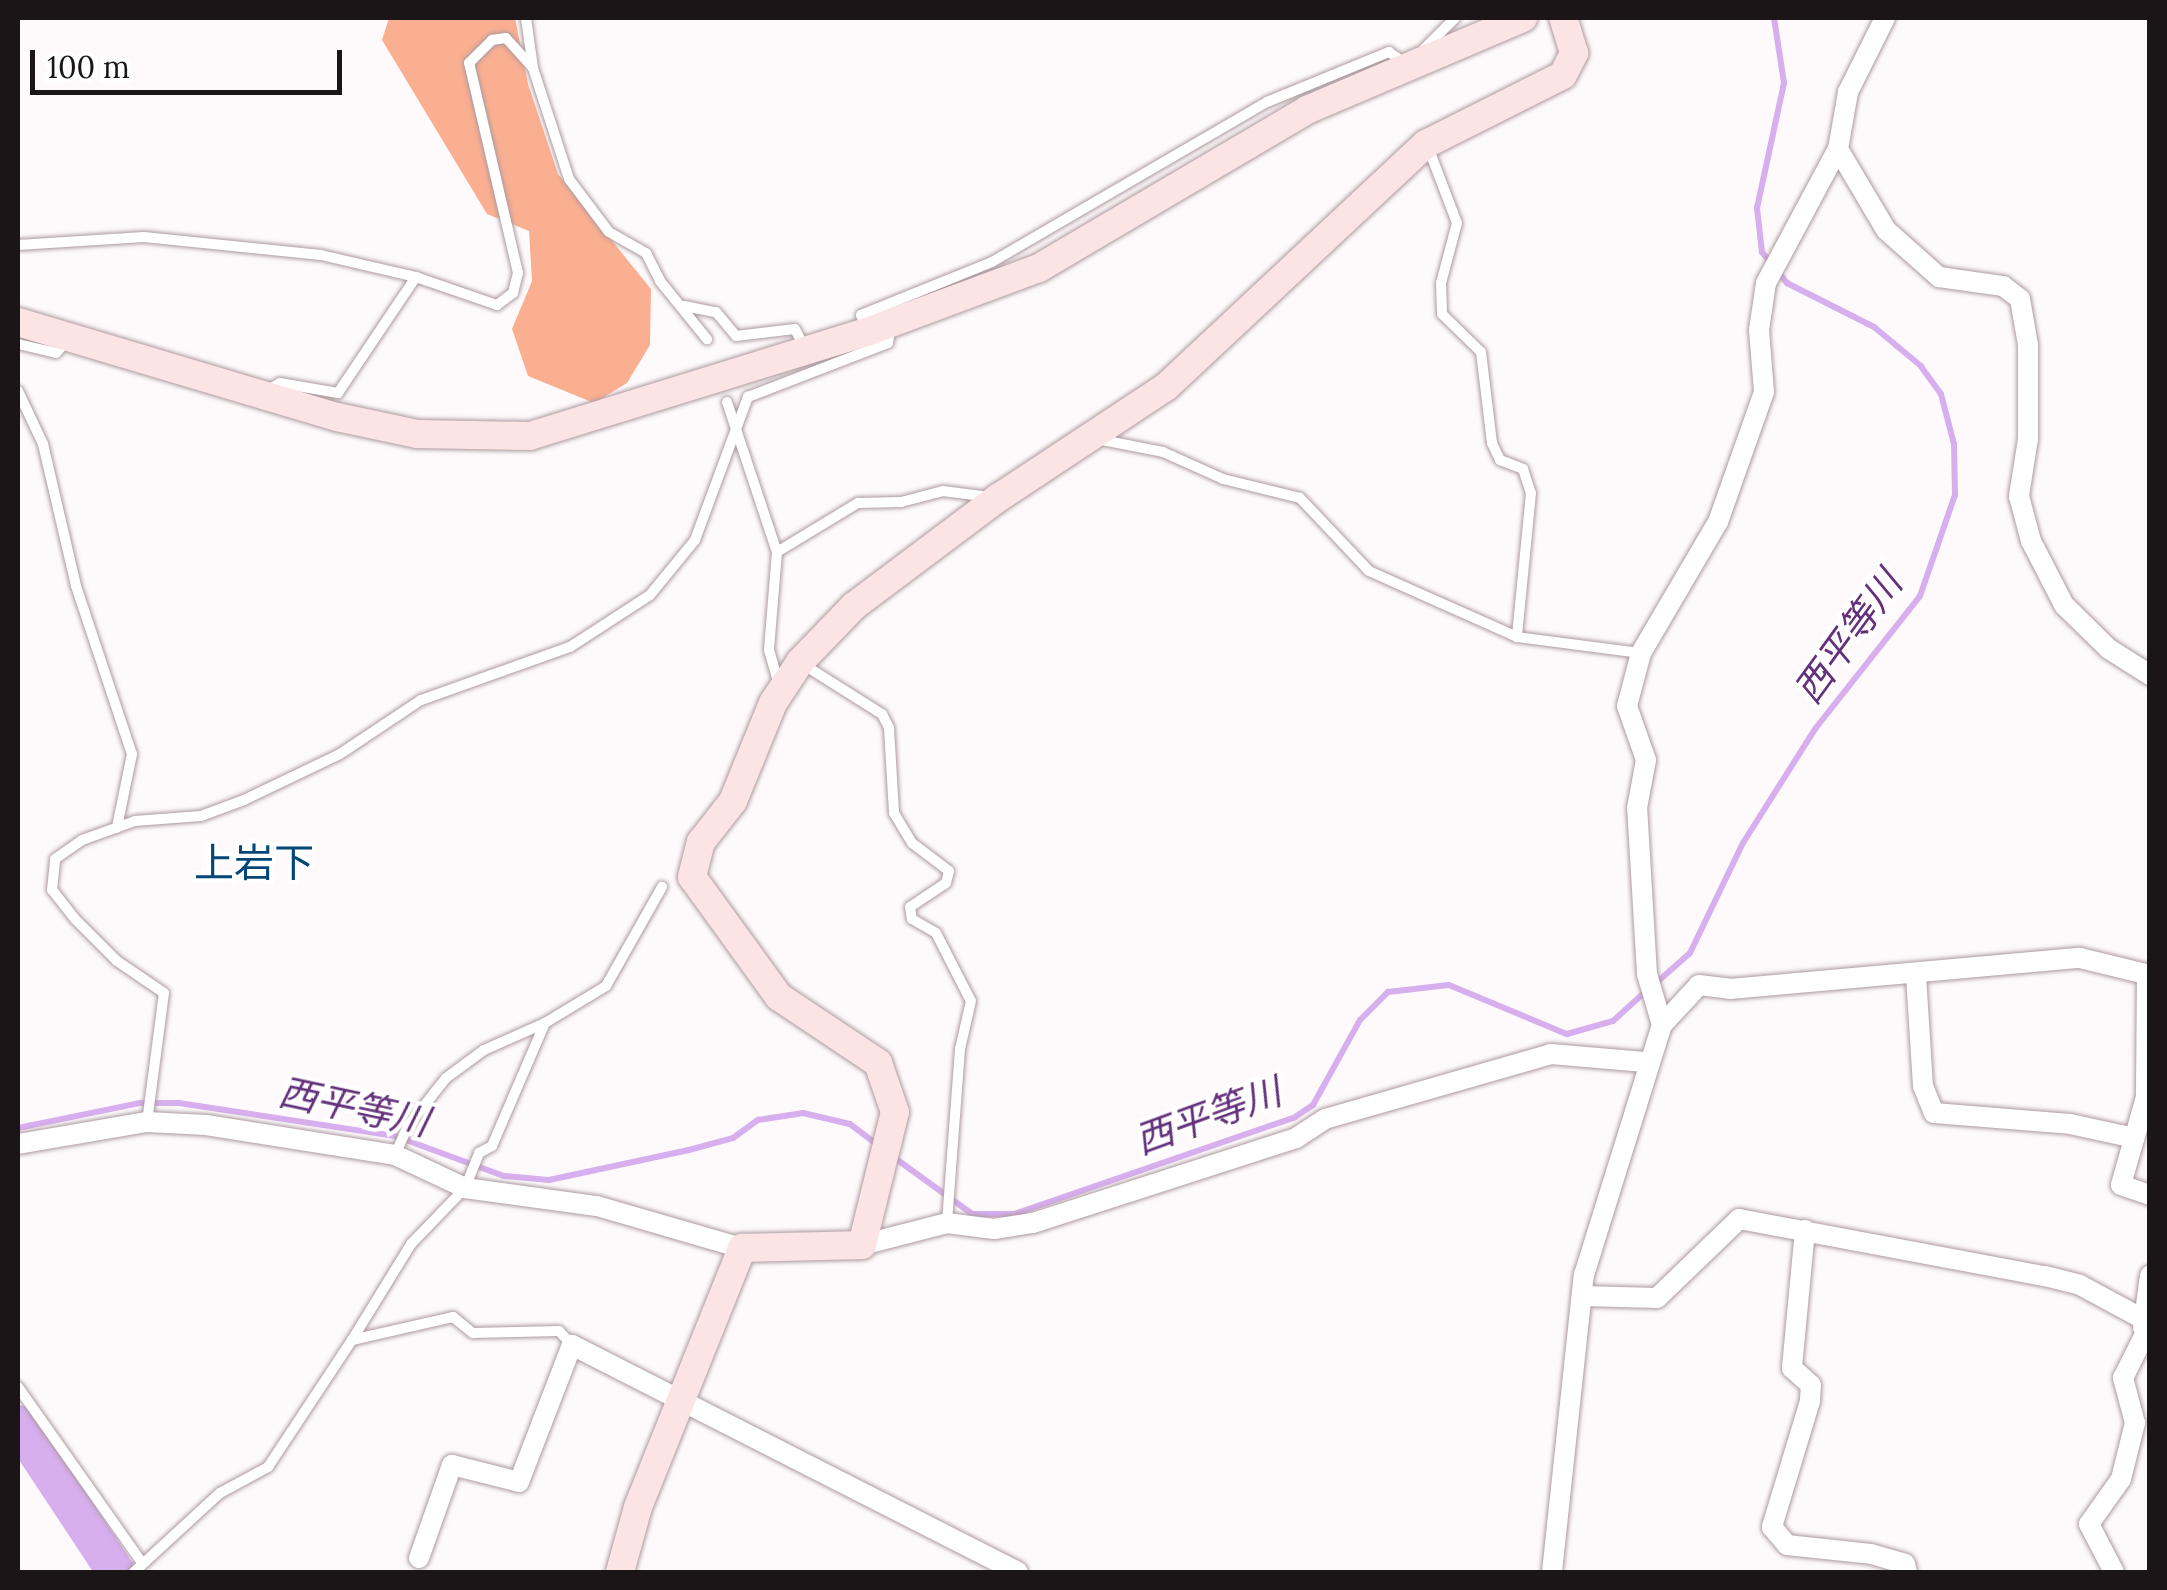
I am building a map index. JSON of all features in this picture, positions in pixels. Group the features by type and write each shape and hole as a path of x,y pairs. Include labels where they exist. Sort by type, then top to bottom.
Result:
{"street":[{"path":"18,322 258,395 417,434 530,436 879,328 1040,268 1306,110 1524,18"},
{"path":"862,1245 895,1112 884,1072 779,997 692,878 701,842 732,801 782,690 800,662 854,606 998,498 1166,387 1426,144 1563,75 1574,53 1563,18"},
{"path":"1662,1025 1647,974 1637,808 1646,760 1627,706 1641,653 1705,550 1764,392 1760,330 1768,281 1838,149 1848,92 1886,18"},
{"path":"1838,149 1886,230 1940,277 2002,286 2020,299 2028,344 2028,440 2020,496 2032,541 2064,605 2150,675"},
{"path":"1552,1572 1582,1296 1646,1062 1662,1025 1700,984 1730,989 2080,958 2149,973 2146,1097 2122,1184 2150,1195"},
{"path":"1916,975 1923,1086 1934,1113 2070,1124 2134,1138"},
{"path":"18,1144 147,1121 395,1154 465,1188 598,1206 742,1248 862,1245 947,1219 994,1229 1033,1224 1296,1138 1325,1119 1551,1054 1646,1062"},
{"path":"1582,1296 1657,1298 1740,1219 2080,1284 2145,1328"},
{"path":"1804,1230 1792,1368 1811,1386 1810,1402 1772,1527 1787,1545 1871,1554 1905,1564 1906,1572"},
{"path":"620,1572 638,1507 742,1248"},
{"path":"2114,1572 2089,1524 2121,1479 2136,1423 2123,1378 2145,1328 2150,1276"},
{"path":"419,1558 452,1464 518,1482 572,1344 685,1398 1018,1572"}],"lane":[{"path":"526,18 533,68 569,178 609,232 646,253 660,282 684,306 707,339"},
{"path":"1408,66 1455,18"},
{"path":"18,245 144,238 322,255 416,277 497,305 513,293 518,273 469,63 492,40 506,38 533,68"},
{"path":"1426,144 1456,223 1456,246 1441,283 1442,314 1481,352 1492,443 1500,460 1523,469 1530,493 1517,637"},
{"path":"258,395 280,383 338,393 416,277"},
{"path":"684,306 716,312 736,336 795,329 806,352"},
{"path":"147,1121 164,993 117,961 75,919 52,890 49,874 55,859 82,840 117,828 201,816 244,800 340,754 420,700 570,647 650,595 694,540 748,397 888,342 879,328"},
{"path":"18,344 56,353 69,338"},
{"path":"18,391 43,444 76,586 132,754 117,828"},
{"path":"727,402 738,422 777,552 769,650 782,690"},
{"path":"1091,438 1162,452 1223,479 1300,498 1369,571 1517,637 1641,653"},
{"path":"777,552 858,503 901,502 943,491 998,498"},
{"path":"800,662 882,714 889,728 894,813 912,843 949,871 946,884 910,907 912,919 936,933 970,1002 960,1049 947,1219"},
{"path":"395,1154 408,1126 446,1078 484,1050 545,1023 606,986 662,887"},
{"path":"18,1387 138,1568 220,1493 268,1467 410,1244 465,1188 479,1154 492,1146 545,1023"},
{"path":"352,1340 453,1318 473,1332 559,1331 572,1344"}],"shaded area":[{"path":"389,18 515,18 528,84 558,174 651,289 650,345 627,383 594,403 528,376 512,329 532,281 529,231 487,214 382,40"}],"waterway":[{"name":"西平等川","path":"1656,983 1690,953 1743,843 1815,729 1920,596 1955,495 1954,444 1941,394 1921,366 1874,327 1787,283 1762,252 1757,208 1784,83 1774,18"},
{"name":"西平等川","path":"892,1156 972,1214 1014,1214 1295,1117 1313,1105 1360,1020 1388,992 1449,985 1567,1034 1613,1021 1646,991"},
{"name":"西平等川","path":"18,1128 140,1103 179,1103 395,1136 504,1176 549,1180 689,1150 733,1138 758,1120 803,1113 850,1124 878,1145"},
{"path":"18,1424 116,1572"}],"district":[{"name":"上岩下","path":"254,863"}]}
